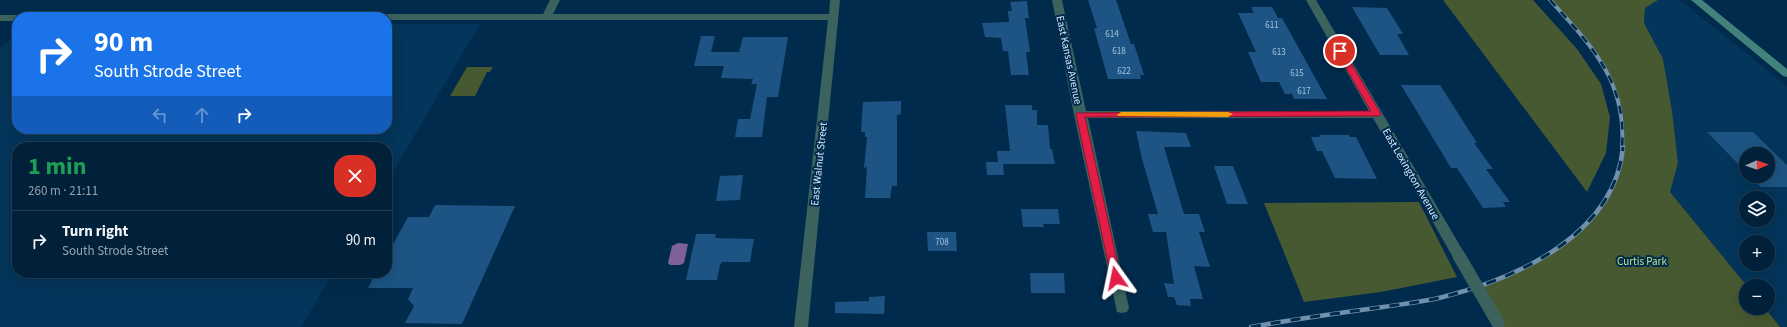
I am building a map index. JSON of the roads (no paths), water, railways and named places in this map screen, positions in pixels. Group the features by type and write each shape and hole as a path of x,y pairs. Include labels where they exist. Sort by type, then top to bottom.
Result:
{"main road":[{"path":"1696,0 1787,74"}],"street":[{"path":"547,17 555,0"},
{"name":"East Walnut Street","path":"801,327 835,0"},
{"name":"East Kansas Avenue","path":"1057,0 1080,115 1122,308"},
{"name":"East Lexington Avenue","path":"1311,0 1499,325"},
{"path":"392,17 834,17"},
{"path":"0,18 12,18"},
{"path":"1080,115 1376,114"}],"railway":[{"path":"1550,0 1580,33 1604,66 1619,104 1622,125 1622,148"},
{"path":"1251,327 1436,299 1472,289 1501,278 1530,264 1558,248 1582,228 1602,205 1616,178 1623,147"}],"park label":[{"name":"Curtis Park","path":"1642,261"}]}
